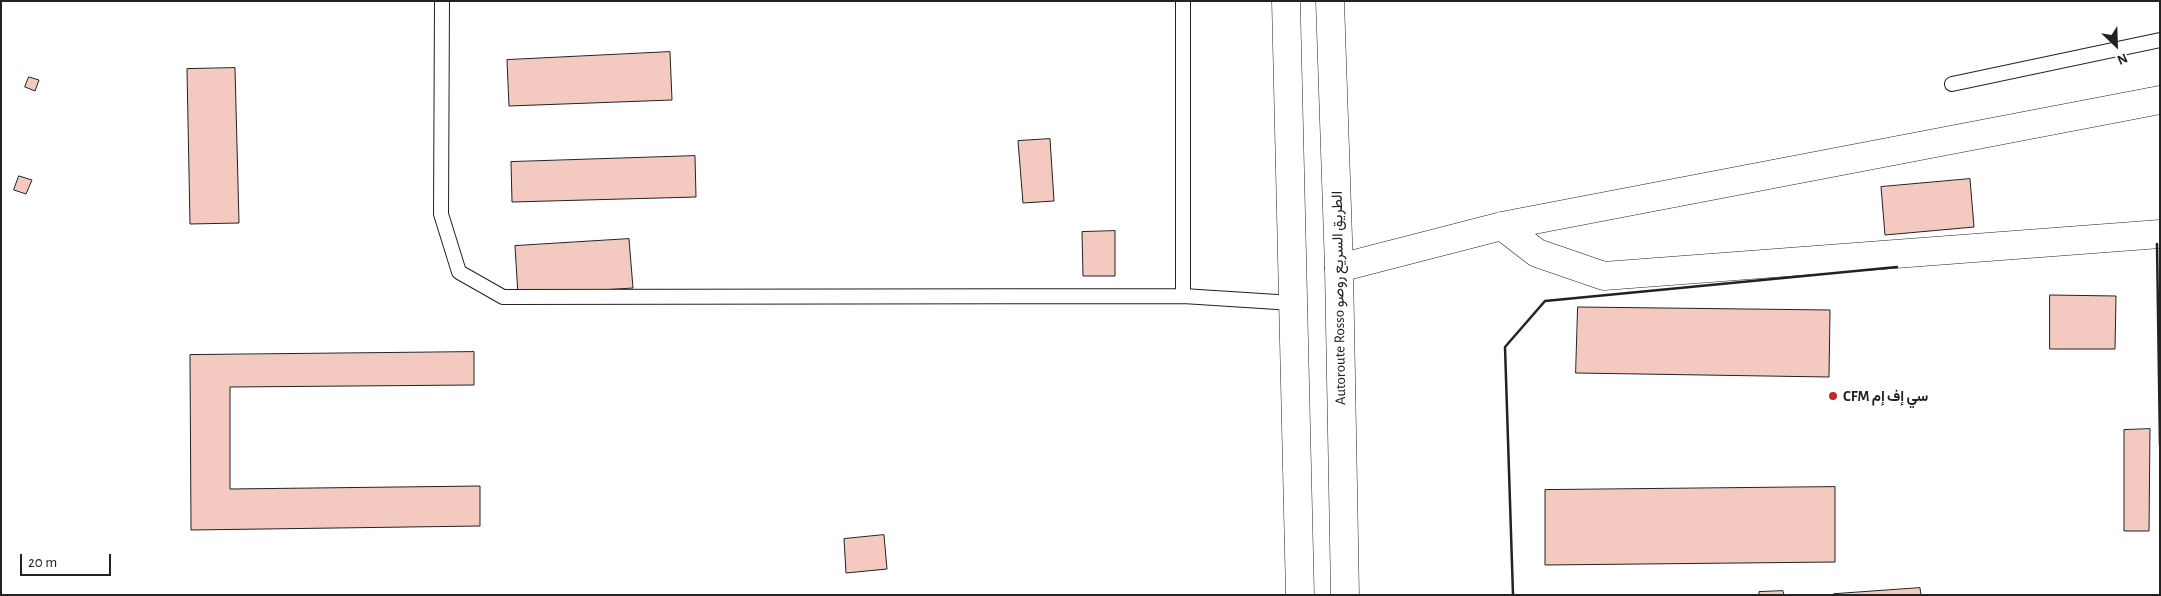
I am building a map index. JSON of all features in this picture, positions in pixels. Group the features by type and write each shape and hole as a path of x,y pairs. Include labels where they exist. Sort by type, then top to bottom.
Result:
{"main road":[{"path":"1286,1 1300,595"},
{"name":"Autoroute Rosso الطريق السريع روصو","path":"1330,1 1339,268 1346,595"},
{"path":"1339,268 1502,226 2160,100"},
{"path":"1502,226 1537,253 1604,276 2160,234"}],"lane":[{"path":"442,1 441,214 458,272 503,297 1183,296 1293,302"},
{"path":"1183,1 1183,296"},
{"path":"1952,84 2160,40"}],"building":[{"path":"670,52 672,100 509,106 507,60"},
{"path":"235,68 239,223 190,224 187,69"},
{"path":"29,77 39,80 35,91 25,87"},
{"path":"1050,139 1054,201 1023,203 1018,141"},
{"path":"695,156 696,197 512,202 511,162"},
{"path":"19,176 32,180 26,194 14,190"},
{"path":"1970,179 1974,227 1885,235 1881,187"},
{"path":"1115,231 1115,276 1083,276 1082,232"},
{"path":"629,239 633,288 518,295 515,246"},
{"path":"2050,295 2116,296 2115,349 2050,349"},
{"path":"1578,307 1830,310 1829,377 1576,373"},
{"path":"474,352 474,385 230,387 230,489 480,486 480,526 191,530 190,355"},
{"path":"2150,429 2149,531 2124,531 2124,430"},
{"path":"1835,487 1835,562 1545,565 1545,490"},
{"path":"884,535 887,569 846,573 844,539"},
{"path":"1920,588 1921,595 1834,594"},
{"path":"1783,591 1784,595 1759,595 1759,592"}],"wall":[{"path":"2157,244 2160,445"},
{"path":"1513,595 1505,347 1545,301 1897,267"}],"place":[{"name":"CFM سي إف إم","path":"1833,396"}]}
